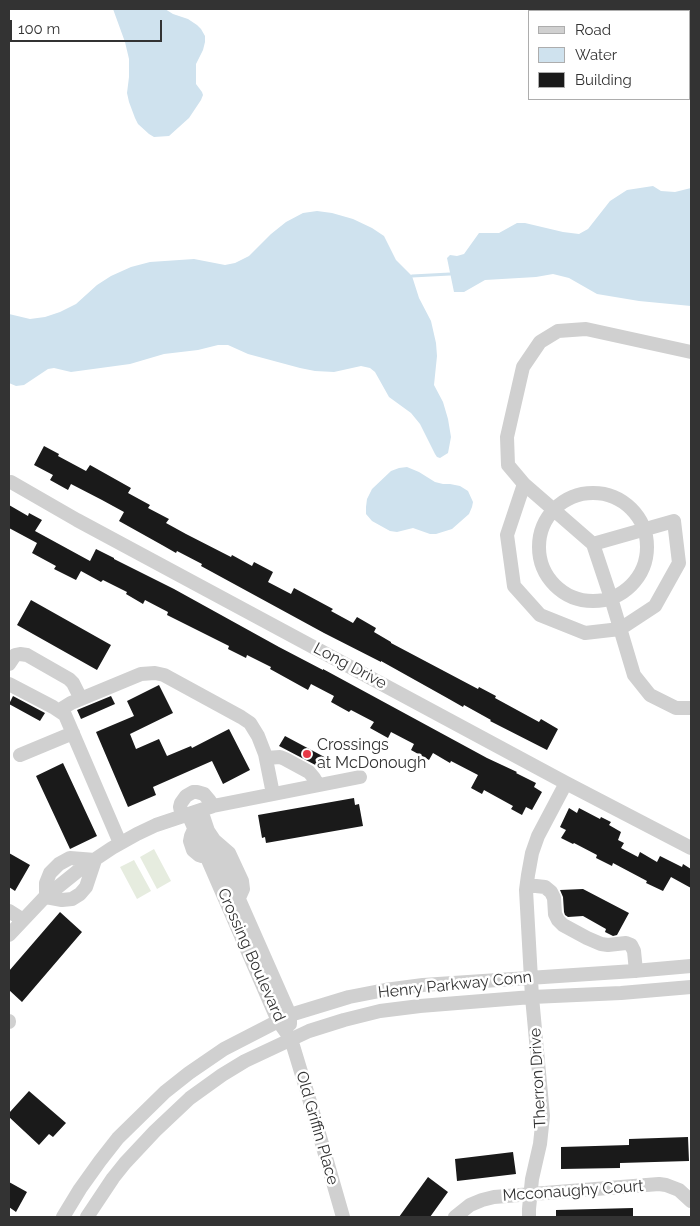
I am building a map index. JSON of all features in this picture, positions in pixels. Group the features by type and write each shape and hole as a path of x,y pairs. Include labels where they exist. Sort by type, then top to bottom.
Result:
{"street":[{"path":"691,352 586,329 558,331 540,342 523,367 507,437 508,465 524,484 593,544 634,675 650,694 676,708 691,708"},
{"name":"Long Drive","path":"11,482 77,520 566,783 691,848"},
{"path":"524,484 507,535 514,586 540,615 585,633 620,629 656,606 679,563 674,521 593,544"},
{"path":"591,493 608,495 624,502 636,514 644,530 647,548 643,566 634,582 619,594 602,600 583,600 566,594 551,582 542,567 539,550 541,533 548,517 554,510 574,496 591,493"},
{"path":"9,664 15,655 28,655 69,679 81,698"},
{"path":"60,711 68,704 81,698 141,674 159,673 250,723 258,736 266,758 273,794"},
{"path":"9,684 65,715 120,843"},
{"path":"20,755 73,732"},
{"path":"266,758 280,757 286,759 309,772 318,785"},
{"path":"46,897 45,888 50,873 59,864 70,858 95,860 120,843 156,825 196,811 360,776"},
{"name":"Therron Drive","path":"529,1217 533,1170 540,1144 543,1116 532,997 526,890 532,853 538,836 566,783"},
{"path":"196,811 191,846 193,850 202,856 213,848"},
{"name":"Crossing Boulevard","path":"196,811 208,831 213,848 226,871 233,900 284,1018 290,1039"},
{"name":"Crossing Boulevard","path":"213,848 229,852 226,871"},
{"path":"46,897 67,900 80,894 88,883 95,860"},
{"name":"Crossing Boulevard","path":"226,871 243,884 243,889 233,900"},
{"path":"527,884 546,887 551,892 554,898 555,914 563,925 601,944 626,943 630,945 634,951 636,971"},
{"path":"9,935 46,897"},
{"path":"9,911 23,920"},
{"name":"Henry Parkway Conn","path":"63,1217 80,1189 118,1138 165,1092 207,1060 236,1042 284,1018 349,997 423,985 691,966"},
{"name":"Henry Parkway Conn","path":"87,1217 125,1163 154,1131 190,1098 245,1061 309,1031 380,1011 420,1006 691,987"},
{"name":"Old Griffin Place","path":"290,1039 343,1217"},
{"name":"Mcconaughy Court","path":"455,1217 470,1205 500,1196 662,1184 679,1190 691,1201"}],"shaded area":[{"path":"154,849 171,881 157,889 140,857"},
{"path":"134,860 151,891 137,899 120,867"}],"water":[{"path":"113,9 165,9 197,25 205,36 203,50 196,64 196,84 203,95 189,118 169,136 154,137 138,124 135,118 127,93 129,59"},
{"path":"653,186 661,191 675,192 691,188 691,306 639,301 597,294 569,278 553,274 485,280 464,292 454,292 447,258 450,255 464,254 479,233 499,233 517,223 525,223 579,234 588,229 610,201 627,190"},
{"path":"317,211 353,219 384,236 396,260 412,276 419,298 431,321 437,356 434,385 443,402 451,437 448,453 440,458 435,454 420,424 411,413 389,397 375,372 370,368 361,366 334,372 315,371 248,354 228,345 218,345 198,350 164,354 130,364 71,372 54,368 48,369 24,385 16,386 9,383 9,314 30,319 60,312 76,304 97,285 111,276 131,267 150,262 194,259 225,265 235,263 249,256 286,222 303,213"},
{"path":"407,467 435,482 460,486 468,491 473,502 469,514 452,529 436,534 430,534 413,528 397,532 390,531 372,521 366,514 366,507 367,499 372,489 391,471"}],"building":[{"path":"44,446 86,471 90,465 131,488 128,493 150,505 148,508 169,519 166,523 231,557 232,555 252,566 254,562 273,572 268,582 291,594 294,588 333,609 331,611 353,623 357,617 376,628 374,632 391,643 478,689 479,687 496,696 495,698 539,722 541,719 558,729 547,750 490,721 464,705 463,707 381,661 324,633 201,566 202,564 177,551 176,553 119,521 124,512 102,500 71,484 68,490 50,480 53,475 34,465"},
{"path":"9,505 28,516 29,513 42,520 35,531 90,561 96,549 536,783 534,787 542,792 532,810 526,807 522,815 511,809 513,806 484,790 482,794 471,788 478,775 451,761 450,763 433,753 429,760 411,750 414,744 391,732 388,738 370,728 374,722 331,702 334,696 311,684 308,690 270,669 271,667 247,655 246,658 228,649 229,646 167,615 168,612 145,600 143,604 126,594 127,592 103,580 101,582 81,571 76,580 54,569 56,566 32,553 37,543 9,528"},
{"path":"31,600 111,645 97,670 17,625"},
{"path":"159,685 173,713 130,734 136,749 159,739 167,756 191,746 192,748 229,729 250,770 223,784 212,761 153,787 156,795 128,807 96,732 134,716 127,701"},
{"path":"13,696 45,713 40,721 9,704"},
{"path":"111,696 115,704 81,719 77,710"},
{"path":"285,736 330,760 325,770 279,746"},
{"path":"63,763 97,836 70,849 36,776"},
{"path":"354,798 355,805 359,804 363,826 266,843 265,837 262,838 258,815"},
{"path":"569,808 577,813 579,808 600,819 601,817 611,822 609,825 621,832 618,840 624,843 621,848 638,857 640,852 657,862 660,856 682,867 683,864 691,869 691,888 671,877 663,891 613,863 612,866 596,858 597,855 561,838 566,830 560,827"},
{"path":"9,853 30,865 15,891 9,887"},
{"path":"583,889 629,913 617,935 613,936 605,932 606,929 583,916 568,917 565,915 563,897 560,890"},
{"path":"60,912 82,932 22,1002 9,990 9,971"},
{"path":"29,1091 66,1123 53,1137 49,1134 39,1145 9,1117 9,1113"},
{"path":"688,1137 689,1161 620,1163 620,1168 561,1169 561,1147 629,1145 629,1139"},
{"path":"513,1152 516,1174 457,1181 455,1159"},
{"path":"428,1177 448,1192 430,1217 399,1217"},
{"path":"9,1182 27,1192 16,1212 9,1207"},
{"path":"633,1208 633,1217 556,1217 556,1210"}],"waterway":[{"path":"412,276 450,274"}],"place":[{"name":"Crossings at McDonough","path":"307,754"}]}
